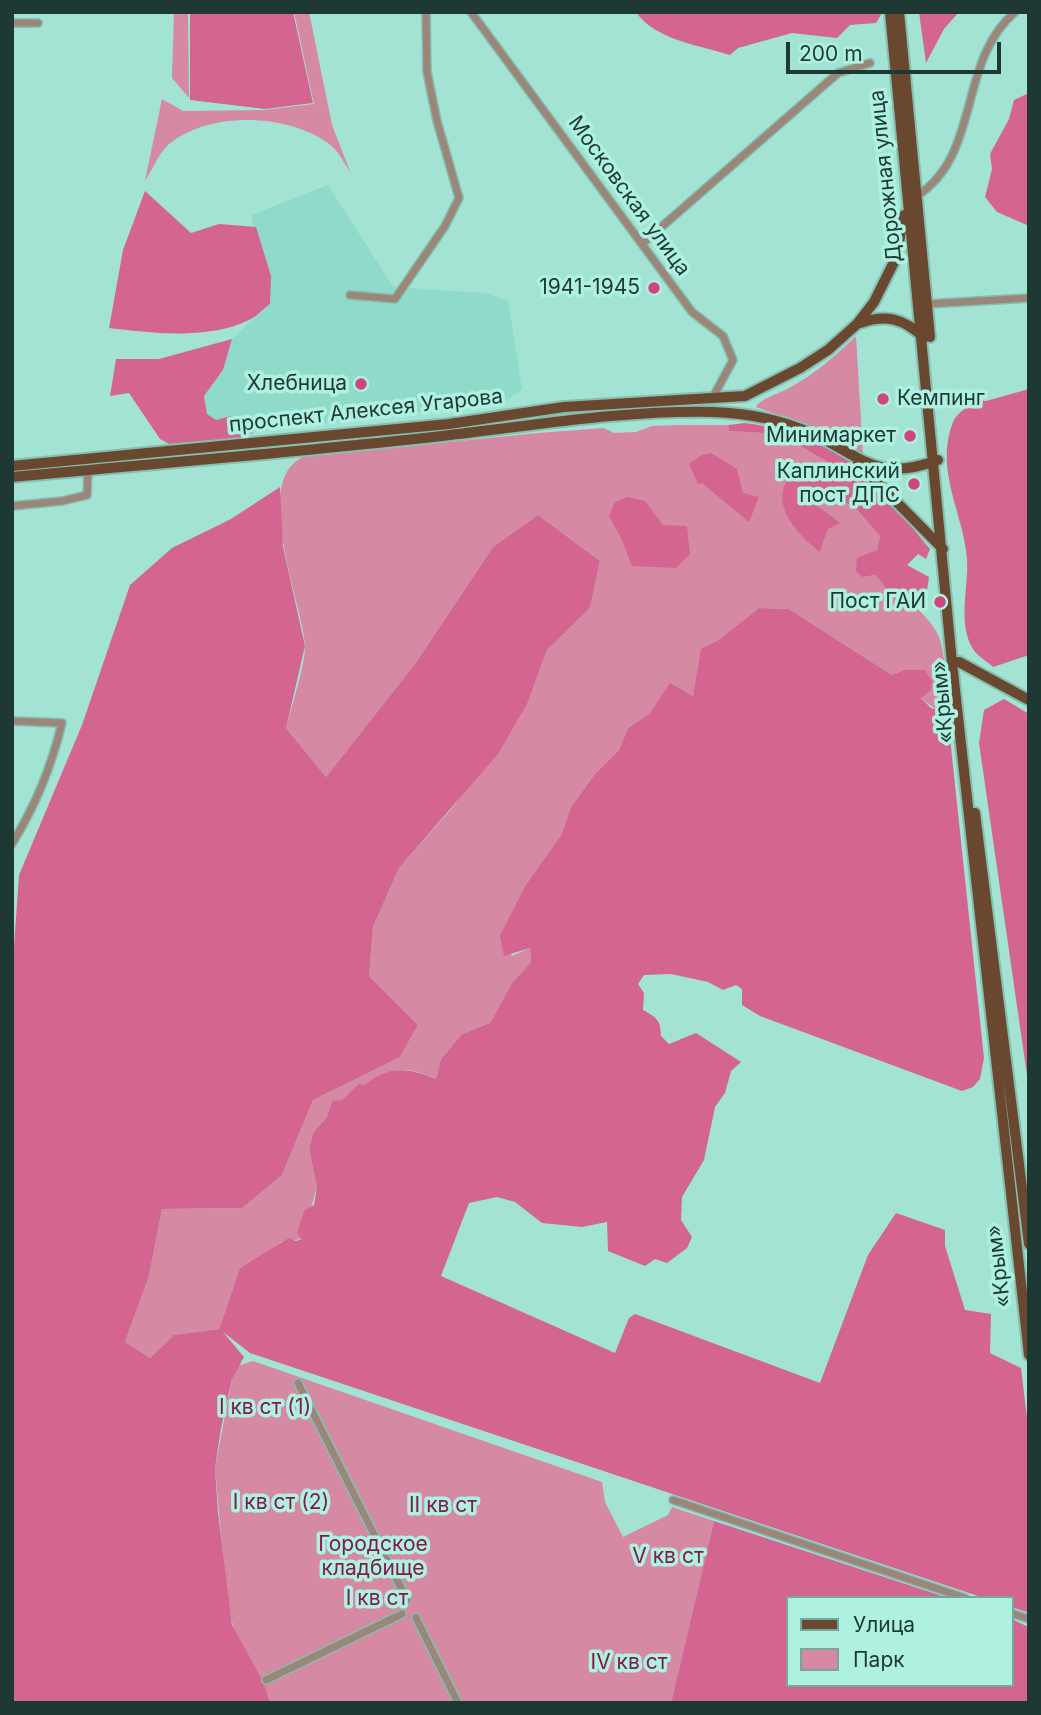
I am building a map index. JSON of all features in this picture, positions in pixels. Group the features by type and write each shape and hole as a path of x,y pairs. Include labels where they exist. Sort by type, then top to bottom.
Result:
{"main road":[{"name":"Дорожная улица","path":"890,12 923,337"},
{"name":"Дорожная улица","path":"899,12 911,155"},
{"name":"«Крым»","path":"911,155 931,349 943,549 1026,1304 1029,1355"},
{"name":"проспект Алексея Угарова","path":"12,477 450,430 564,407 745,396 776,382 828,350 857,324 874,302 896,258 903,230 906,175"},
{"path":"857,324 883,317 897,319 923,337 931,349"},
{"name":"«Крым»","path":"923,337 955,662 1029,1244"},
{"path":"712,399 712,412"},
{"name":"проспект Алексея Угарова","path":"12,466 557,421 712,412 778,421 808,432 881,468 907,470 937,460"},
{"path":"848,453 943,549"},
{"path":"955,662 1029,700"}],"street":[{"path":"350,295 395,299 446,226 459,198 437,121 427,72 426,12"},
{"name":"Московская улица","path":"471,12 692,312 723,336 732,351 733,360 712,399"},
{"path":"917,196 934,185 949,164 962,138 971,88 984,51 1015,12"},
{"path":"12,23 38,23"},
{"path":"643,243 838,73 870,63"},
{"path":"927,304 1029,298"},
{"path":"12,506 87,495 88,470"},
{"path":"12,721 62,723 52,766 12,844"},
{"path":"298,1383 407,1600"},
{"path":"673,1500 959,1596"},
{"path":"267,1680 402,1614"},
{"path":"416,1618 458,1703"}],"shaded area":[{"path":"190,12 293,12 313,103 265,109 190,100"},
{"path":"636,12 882,13 876,23 850,25 837,38 792,33 738,48 730,55 666,35 654,29"},
{"path":"919,12 959,12 944,29 926,63"},
{"path":"1029,93 1029,226 997,212 985,197 992,169 990,154 1009,119 1014,100"},
{"path":"328,185 393,287 485,293 508,301 522,389 504,402 254,432 245,424 216,421 207,414 204,396 223,370 232,339 270,304 251,215"},
{"path":"145,191 191,233 219,224 256,227 271,276 270,304 249,320 198,333 109,328 123,250"},
{"path":"232,339 223,370 204,396 207,414 216,420 231,416 254,432 243,438 169,444 160,439 129,393 110,396 116,359 159,359"},
{"path":"1029,389 1029,655 993,667 977,654 968,639 965,616 967,559 948,475 948,440 955,419 975,400 986,401"},
{"path":"745,423 779,429 832,449 852,463 890,500 930,549 926,559 918,554 907,565 929,577 926,597 916,609 899,595 888,592 876,575 862,577 856,571 857,558 877,550 880,536 853,505 841,502 827,491 815,504 840,523 828,529 820,552 802,535 787,515 782,493 794,471 828,468 830,463 780,434 729,431 728,425"},
{"path":"711,453 737,469 743,493 759,497 749,522 702,483 698,484 689,464 702,455"},
{"path":"280,487 283,547 305,646 286,728 326,777 415,664 493,547 538,515 600,561 590,608 547,650 528,702 498,754 399,868 373,927 369,976 418,1025 400,1057 313,1100 282,1175 242,1208 162,1209 149,1276 125,1342 150,1358 174,1335 219,1329 240,1268 289,1238 296,1241 302,1239 297,1233 304,1211 314,1205 317,1187 309,1149 313,1133 327,1117 332,1101 342,1100 359,1084 365,1085 391,1071 417,1072 436,1079 441,1059 462,1034 490,1023 512,983 531,962 530,948 504,956 500,935 525,886 561,835 571,807 595,774 619,750 628,728 649,714 670,683 693,696 701,649 717,641 759,608 789,609 892,675 904,670 925,670 932,681 931,690 921,698 931,708 943,711 948,719 984,1058 980,1079 973,1087 962,1091 760,1016 742,1005 742,989 736,985 723,990 708,982 671,974 644,975 638,984 644,993 643,1010 657,1020 661,1036 669,1044 696,1033 741,1062 731,1071 725,1093 715,1107 704,1160 682,1197 681,1220 692,1237 687,1248 667,1263 655,1259 645,1266 608,1251 607,1222 582,1227 542,1223 515,1202 497,1197 469,1203 441,1276 615,1353 629,1318 635,1314 820,1383 868,1255 896,1213 945,1230 945,1246 965,1310 991,1314 990,1353 1021,1368 1029,1434 1027,1612 1013,1608 1013,1596 978,1596 250,1353 223,1332 244,1357 232,1379 215,1468 232,1625 264,1683 270,1703 12,1703 12,976 19,875 82,725 130,585 172,548 231,519"},
{"path":"627,497 645,501 663,525 687,526 690,554 676,568 632,566 609,516 615,502"},
{"path":"1004,699 1029,714 1029,1089 979,743 984,710"},
{"path":"714,1521 942,1596 786,1596 786,1687 1013,1687 1013,1620 1029,1627 1029,1703 671,1703"}],"green space":[{"path":"174,12 188,12 189,98 172,78"},
{"path":"294,12 309,12 332,125 351,174 332,147 312,134 292,126 248,120 205,126 185,134 165,148 145,181 162,99 183,111 264,110 314,104"},
{"path":"856,336 863,454 820,429 756,407 816,371"},
{"path":"728,425 729,431 780,434 831,463 828,468 794,471 786,482 783,493 788,514 820,552 828,529 815,504 827,491 841,502 853,505 880,536 877,550 868,555 862,577 876,575 888,592 916,608 937,633 944,662 948,719 943,711 924,700 904,670 892,675 789,609 759,608 717,641 702,649 693,696 670,684 649,714 628,728 619,750 595,774 571,807 561,835 525,886 500,935 512,956 530,948 531,962 512,983 490,1023 462,1034 441,1059 436,1079 415,1071 399,1070 353,1091 343,1100 332,1102 327,1117 313,1133 309,1149 317,1187 302,1239 281,1242 276,1248 240,1268 219,1329 174,1335 150,1358 125,1342 149,1276 162,1209 242,1208 282,1175 313,1100 400,1057 418,1025 369,976 373,927 399,868 453,807 528,702 547,650 590,608 600,561 538,515 493,547 415,664 326,777 286,728 305,652 302,625 283,544 280,515 281,490 288,470 303,457 538,433 604,428 614,433 636,432 652,426"},
{"path":"432,430 436,432 12,473 12,470"},
{"name":"Городское кладбище","path":"253,1361 602,1482 605,1502 623,1537 668,1515 672,1507 714,1521 671,1703 270,1703 264,1683 236,1638 227,1601 215,1468 232,1379 237,1366"}],"place":[{"name":"1941-1945","path":"654,288"},
{"name":"Хлебница","path":"361,384"},
{"name":"Кемпинг","path":"883,399"},
{"name":"Минимаркет","path":"910,436"},
{"name":"Каплинский пост ДПС","path":"914,484"},
{"name":"Пост ГАИ","path":"940,602"}],"park label":[{"name":"I кв ст (1)","path":"265,1408"},
{"name":"I кв ст (2)","path":"281,1503"},
{"name":"II кв ст","path":"443,1506"},
{"name":"V кв ст","path":"668,1557"},
{"name":"I кв ст","path":"377,1599"},
{"name":"IV кв ст","path":"629,1663"}]}
